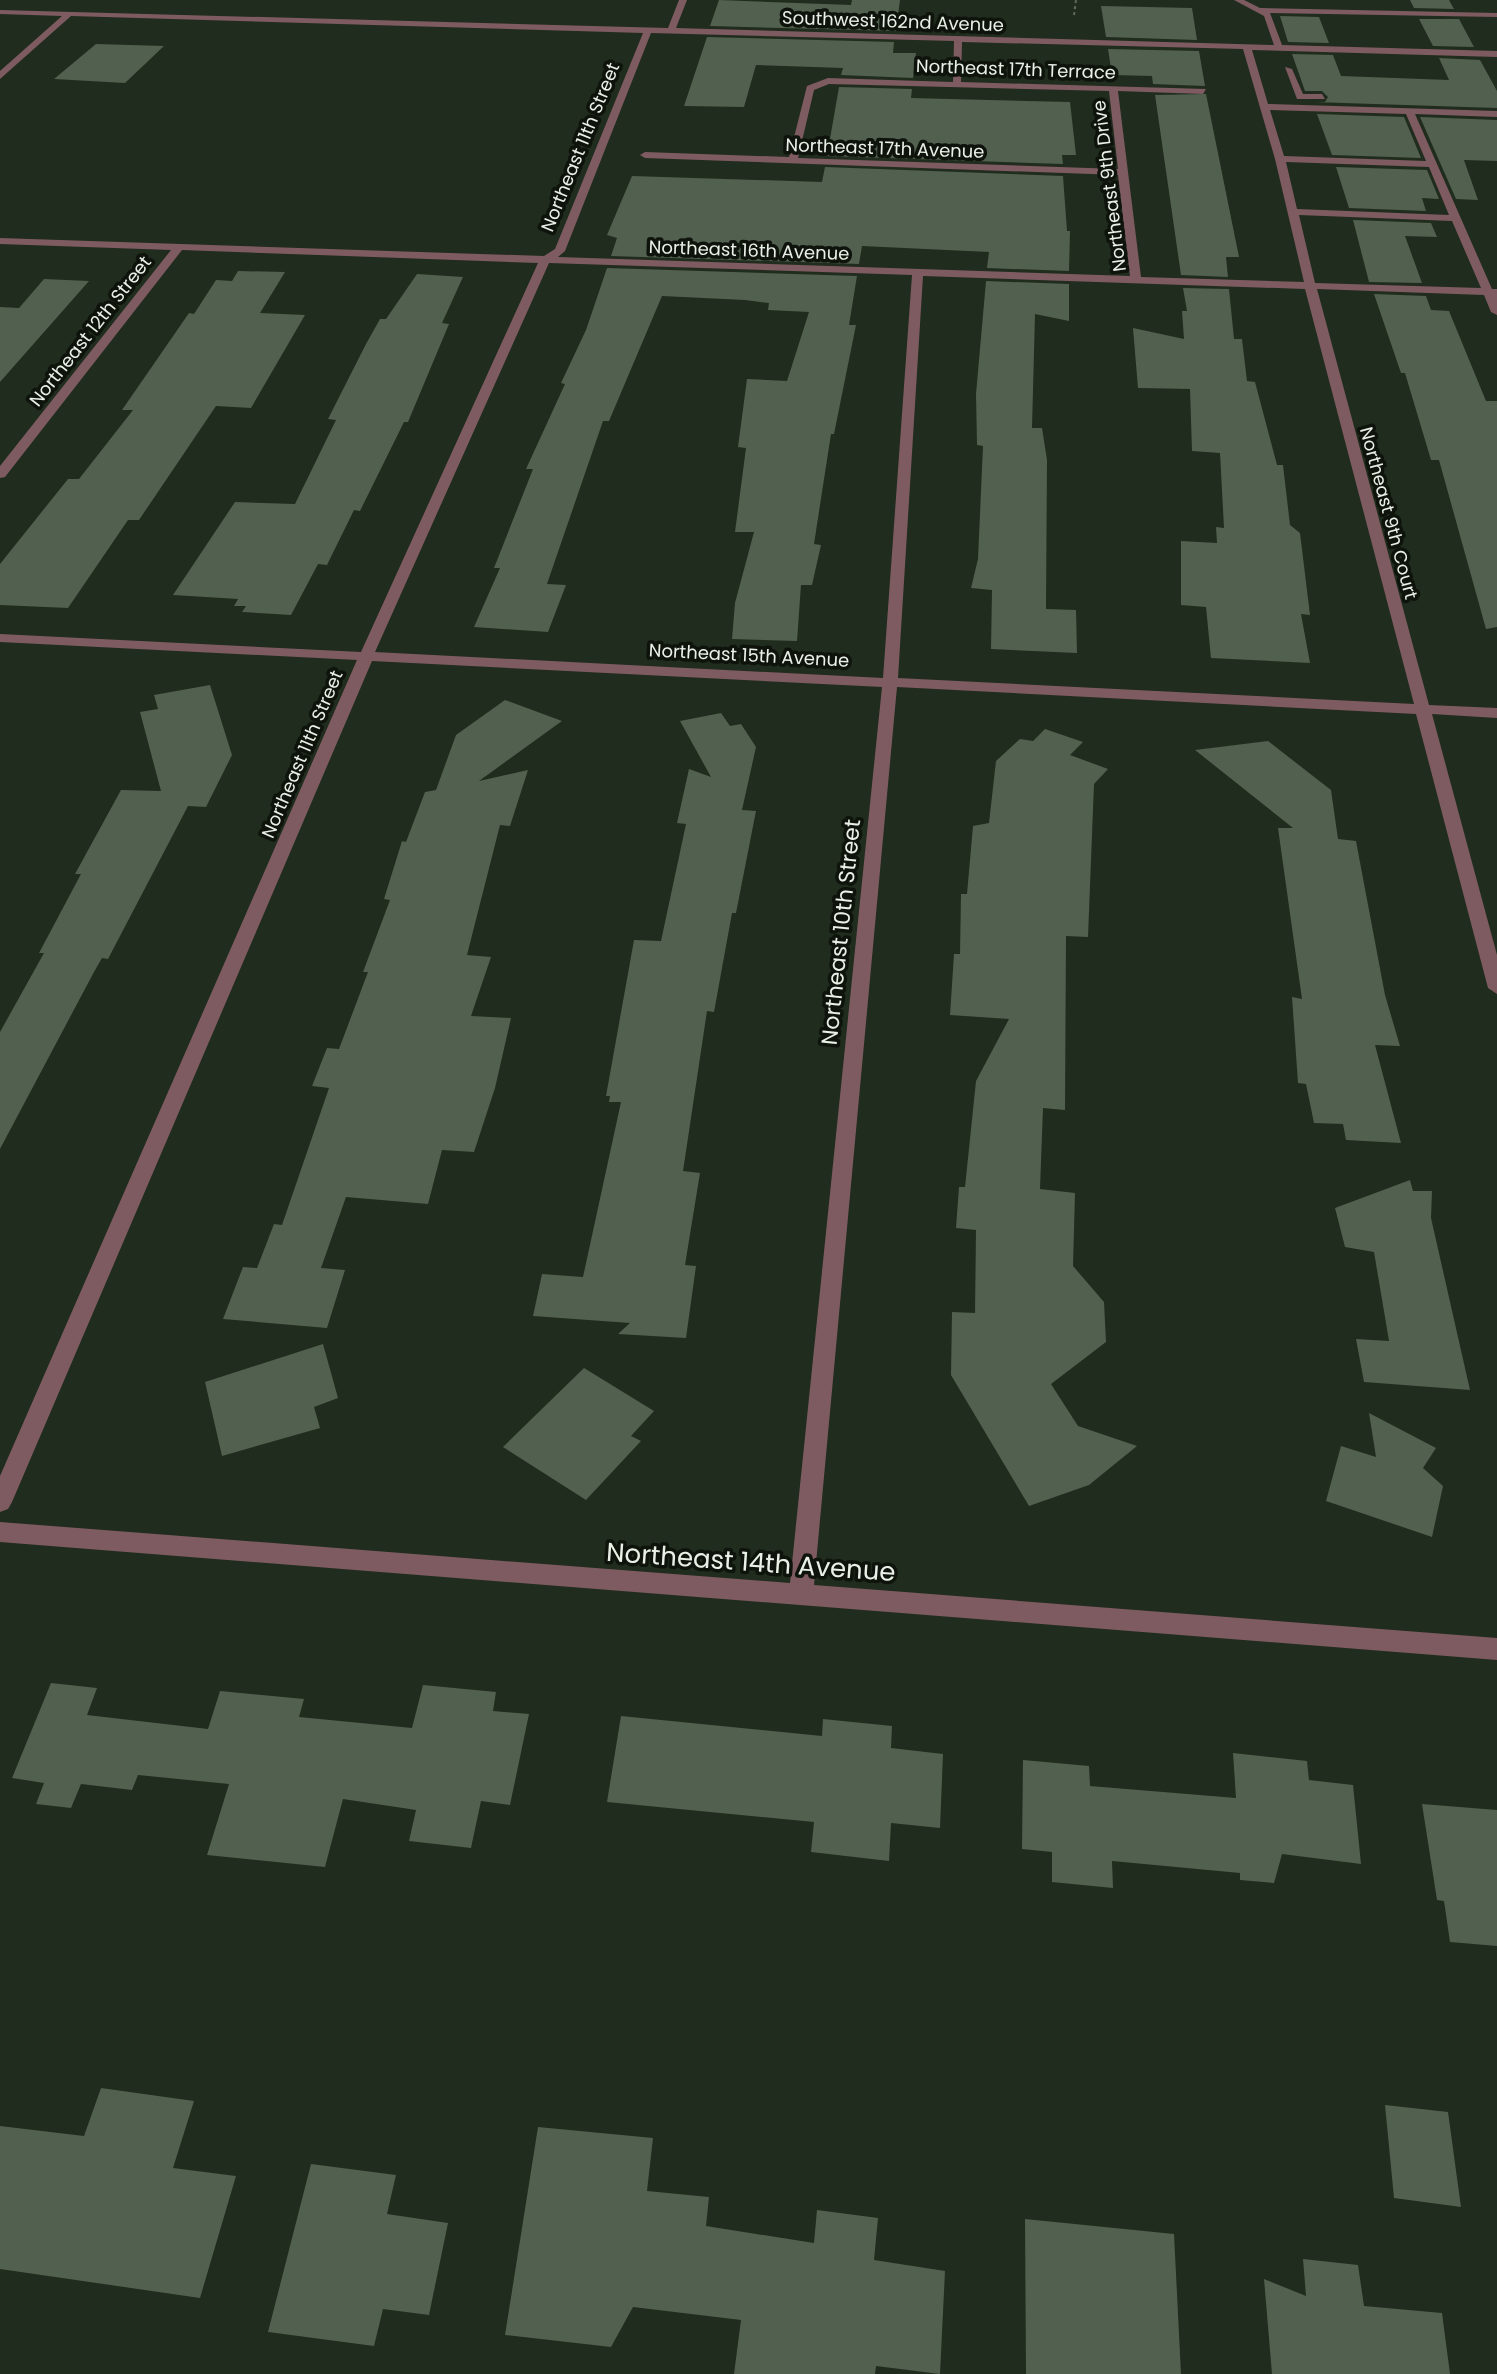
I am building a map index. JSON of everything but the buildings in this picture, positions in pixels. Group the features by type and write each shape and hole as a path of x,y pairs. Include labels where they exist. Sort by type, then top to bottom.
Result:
{"street":[{"path":"81,15 97,0"},
{"path":"671,30 683,0"},
{"path":"1238,0 1269,17 1279,48"},
{"path":"1255,10 1497,15"},
{"name":"Southwest 162nd Avenue","path":"0,12 1497,54"},
{"path":"0,76 69,14"},
{"name":"Northeast 11th Street","path":"0,1502 366,657 545,260 560,251 648,30"},
{"path":"957,83 958,39"},
{"name":"Northeast 9th Court","path":"1247,47 1280,159 1310,285 1497,988"},
{"path":"1288,69 1300,97 1391,99"},
{"name":"Northeast 17th Terrace","path":"793,160 810,88 828,81 1203,91"},
{"name":"Northeast 9th Drive","path":"1113,88 1136,280"},
{"path":"1265,107 1497,114"},
{"path":"1409,111 1455,218 1493,292 1497,312"},
{"name":"Northeast 17th Avenue","path":"645,155 1123,172"},
{"path":"1280,159 1431,164"},
{"path":"1293,212 1455,218"},
{"name":"Northeast 16th Avenue","path":"0,241 1493,292"},
{"name":"Northeast 12th Street","path":"0,474 179,247"},
{"name":"Northeast 10th Street","path":"801,1594 890,682 918,273"},
{"name":"Northeast 15th Avenue","path":"0,638 1497,713"},
{"name":"Northeast 14th Avenue","path":"0,1532 1497,1649"}]}
